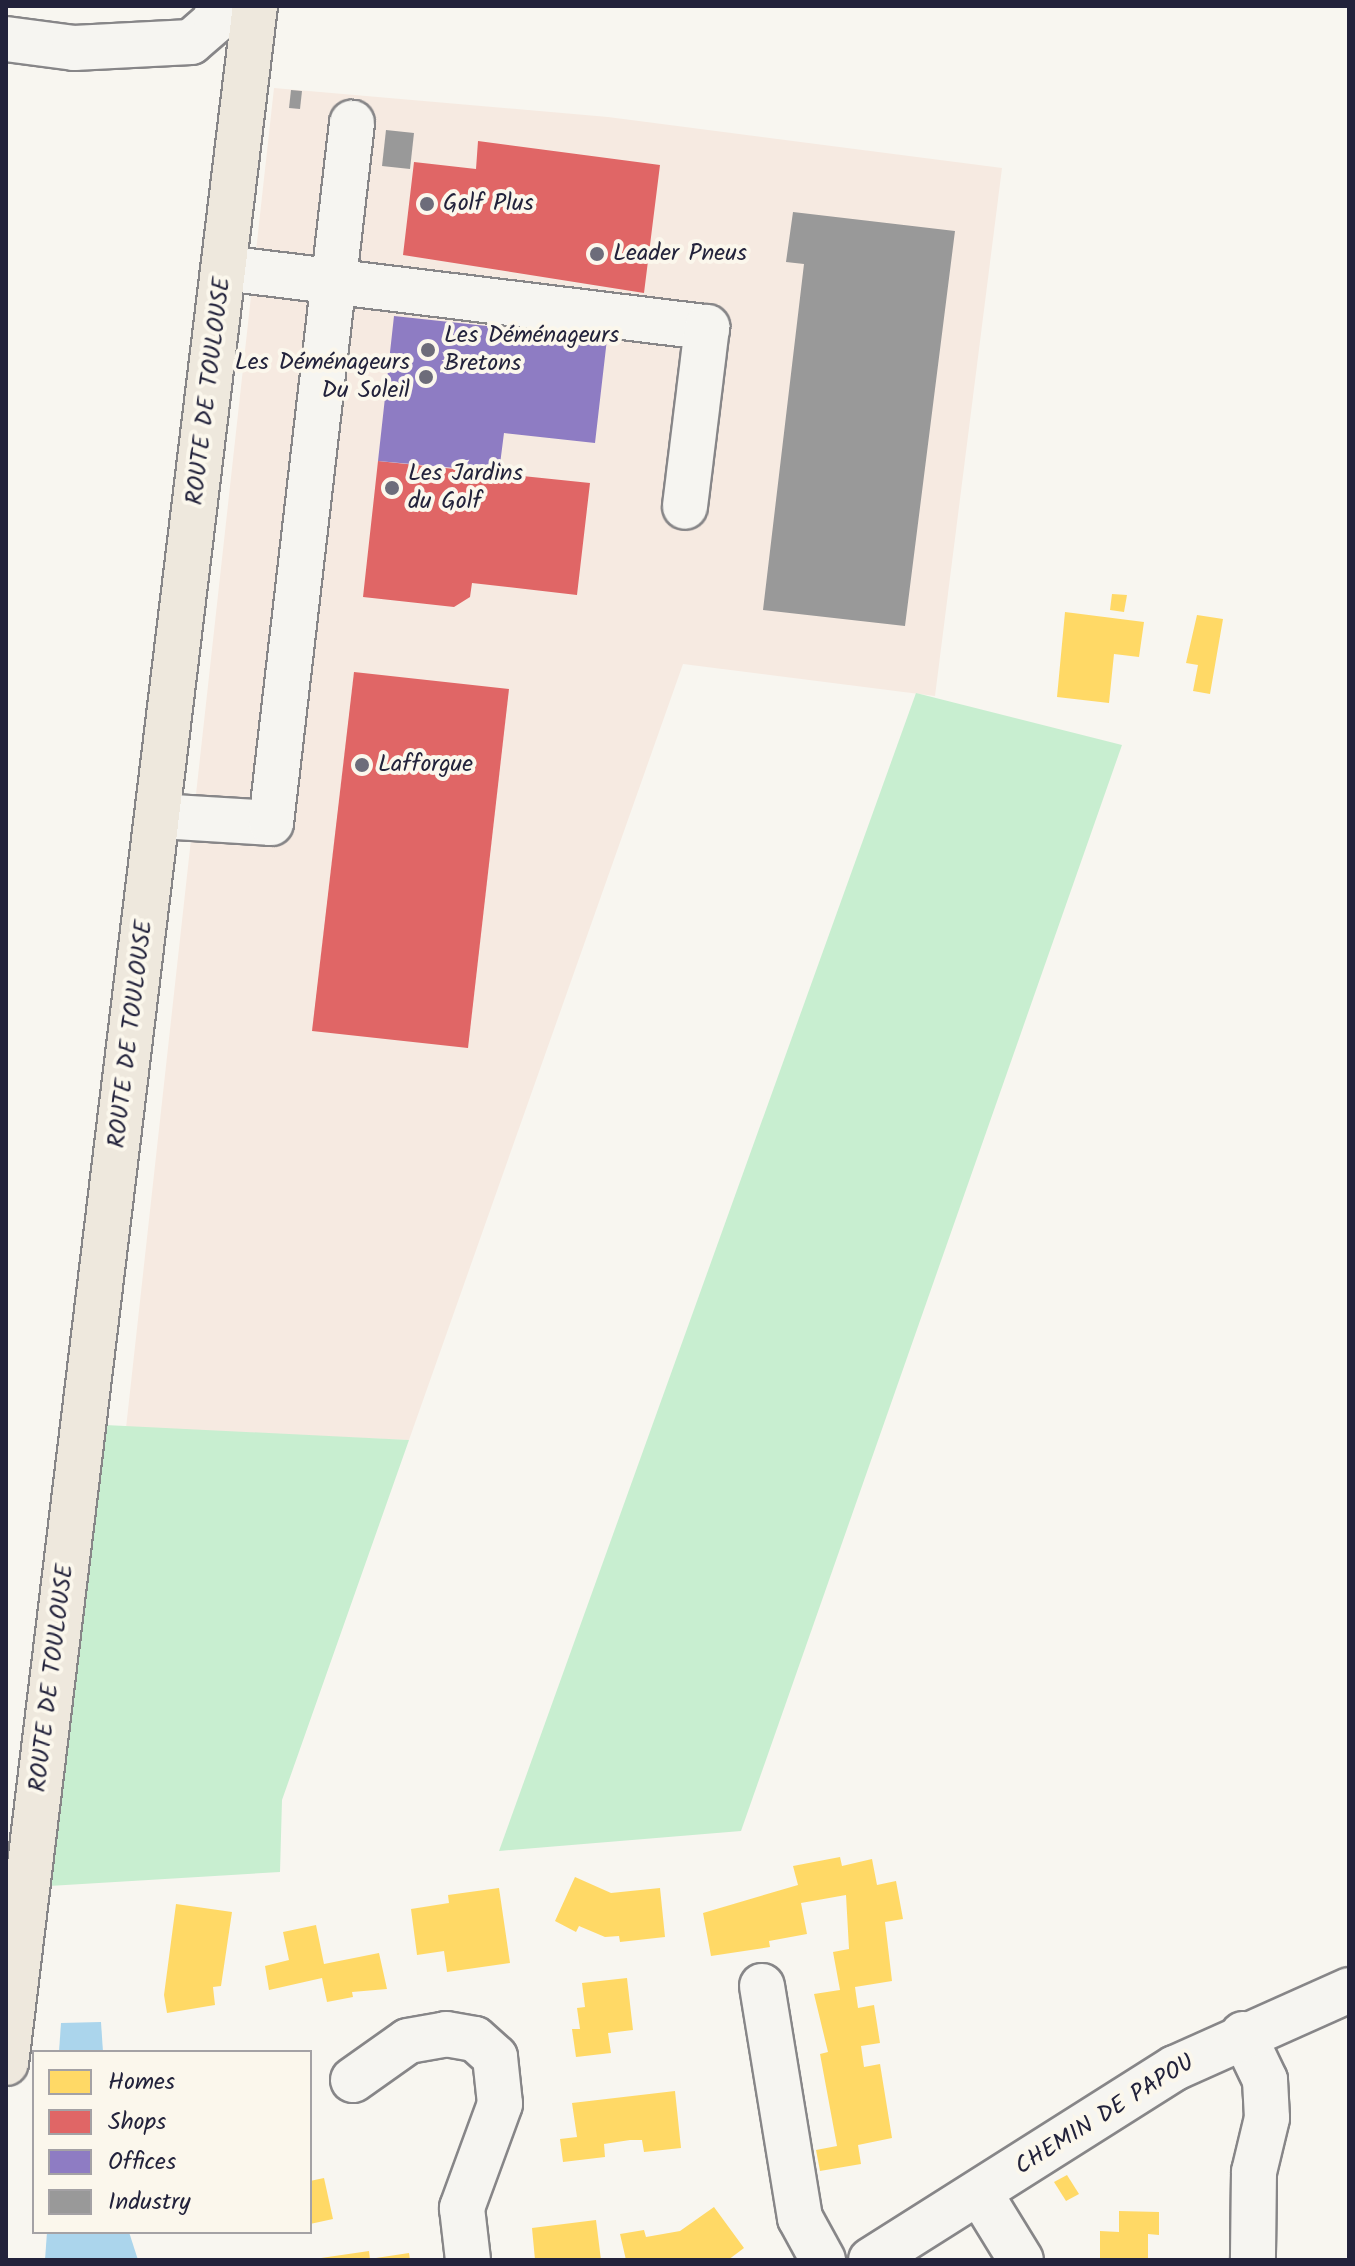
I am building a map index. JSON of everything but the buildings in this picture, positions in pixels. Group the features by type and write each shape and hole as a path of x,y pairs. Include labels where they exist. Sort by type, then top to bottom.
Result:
{"main road":[{"name":"ROUTE DE TOULOUSE","path":"6,2063 255,6"}],"street":[{"path":"6,39 74,48 191,42 216,20 218,6"},
{"path":"158,816 271,823 331,280 352,123"},
{"path":"224,268 707,327 685,507"},
{"path":"762,1986 800,2218 823,2260"},
{"name":"CHEMIN DE PAPOU","path":"871,2260 981,2195 1175,2068 1243,2034 1349,1990"},
{"path":"353,2080 408,2041 446,2034 475,2039 495,2057 500,2104 462,2208 468,2260"},
{"path":"1243,2034 1265,2080 1267,2118 1254,2172 1253,2260"},
{"path":"981,2195 1021,2260"}],"shaded area":[{"path":"274,88 608,117 1002,168 935,696 683,664 409,1440 126,1428"}],"green space":[{"path":"916,693 1122,745 741,1831 499,1851"},
{"path":"105,1425 409,1440 282,1800 280,1872 49,1886"}],"water":[{"path":"101,2022 103,2050 59,2050 61,2023"},
{"path":"47,2234 130,2234 138,2260 45,2260"}],"place":[{"name":"Golf Plus","path":"427,204"},
{"name":"Leader Pneus","path":"597,254"},
{"name":"Les Déménageurs Bretons","path":"428,350"},
{"name":"Les Déménageurs Du Soleil","path":"426,377"},
{"name":"Les Jardins du Golf","path":"392,488"},
{"name":"Lafforgue","path":"362,765"}]}
